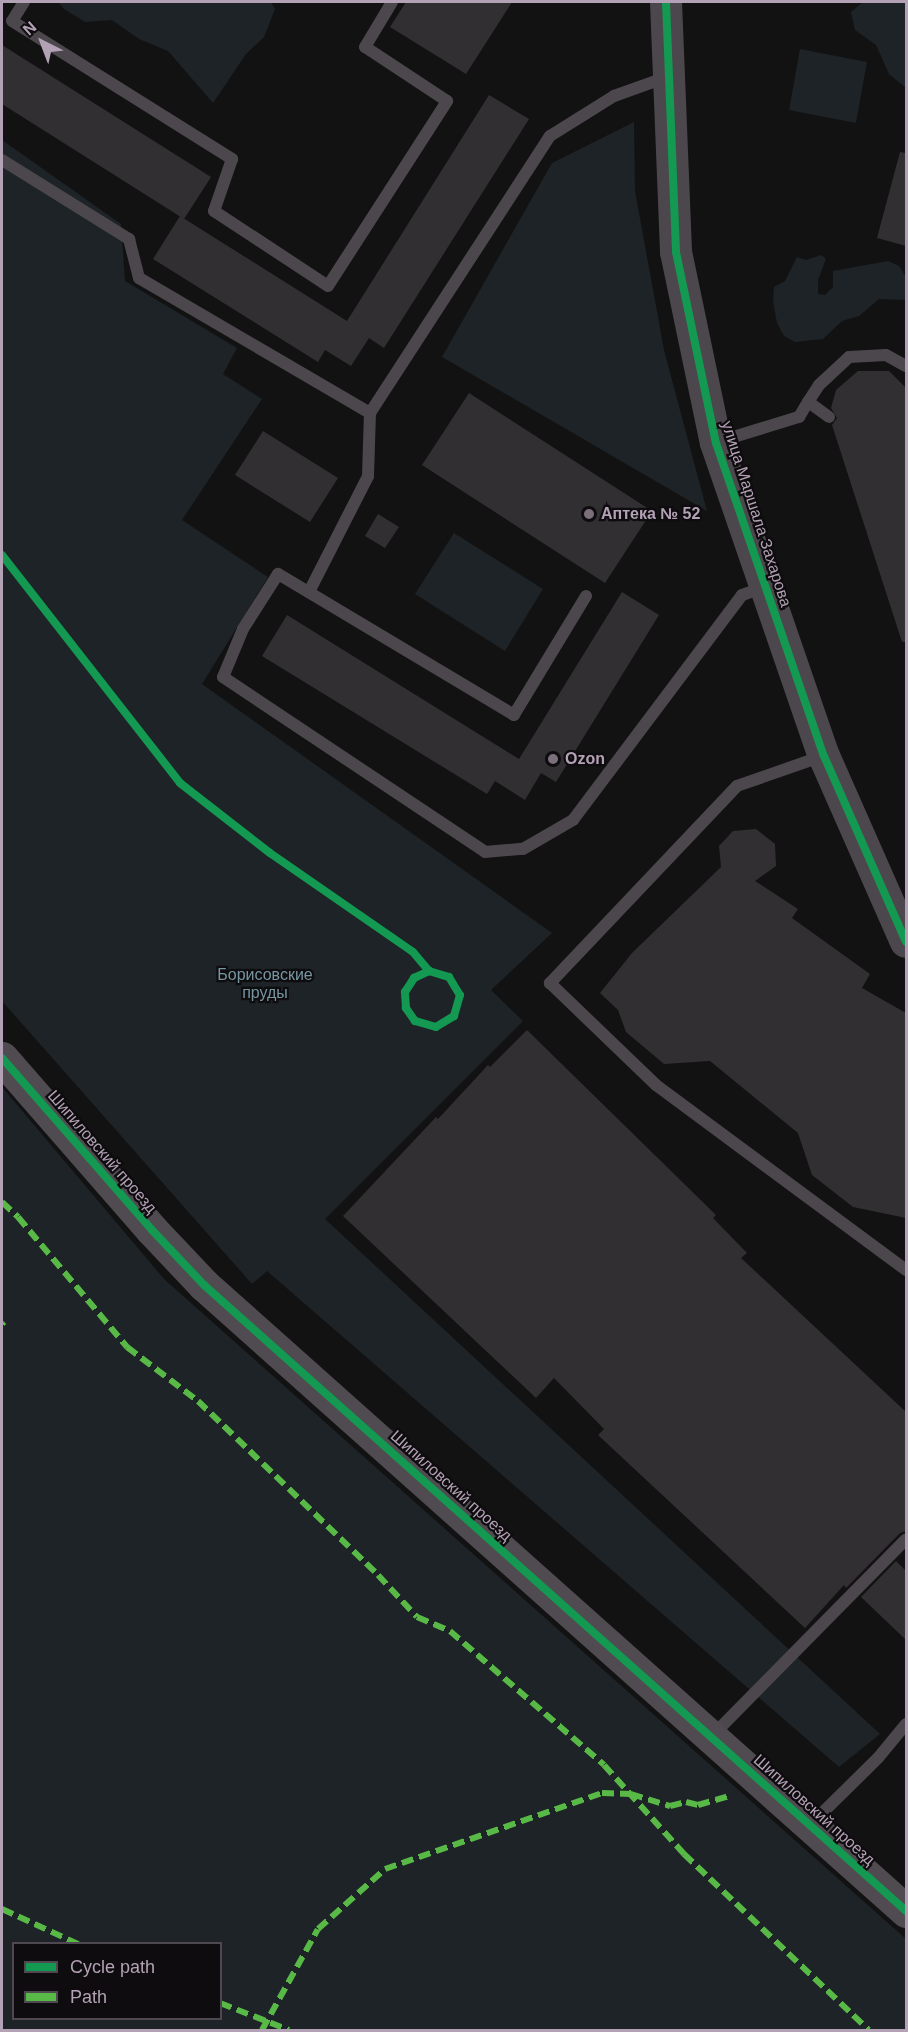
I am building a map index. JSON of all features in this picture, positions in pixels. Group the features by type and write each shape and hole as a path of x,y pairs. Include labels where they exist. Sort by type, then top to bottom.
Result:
{"main road":[{"name":"Шипиловский проезд","path":"2,1058 152,1230 204,1285 906,1911"}],"street":[{"name":"улица Маршала Захарова","path":"666,2 676,252 716,442 824,756 906,942"}],"lane":[{"path":"24,2 12,21 232,159 214,211 328,286 447,101 366,47 392,2"},
{"path":"309,592 368,476 370,412 550,136 614,96 669,76"},
{"path":"2,160 129,239 139,278 370,412"},
{"path":"716,442 799,417 819,385 849,357 886,355 906,366"},
{"path":"808,402 829,417"},
{"path":"586,596 514,715 278,574 243,629 223,677 485,852 523,849 573,820 742,595 765,587"},
{"path":"824,756 737,786 550,983 656,1085 906,1270"},
{"path":"711,1737 906,1539"},
{"path":"810,1825 878,1758 906,1724"}],"green space":[{"path":"58,2 271,2 275,9 264,37 246,54 213,103 168,51 139,39 112,20 85,22 64,9"},
{"path":"863,2 906,2 906,88 889,74 876,45 855,30 851,12"},
{"path":"800,49 867,62 856,123 789,110"},
{"path":"634,122 635,191 664,350 707,511 442,357 552,163"},
{"name":"Борисовские пруды","path":"2,140 121,224 125,281 237,348 223,374 262,399 182,520 268,577 202,684 552,933 491,990 523,1021 325,1219 880,1734 839,1767 267,1271 252,1284 2,1001"},
{"path":"821,255 826,259 818,280 818,294 825,295 833,287 833,271 888,261 899,266 906,277 906,300 879,299 859,316 842,321 823,339 795,342 784,336 777,323 773,301 774,287 785,281 797,257 806,260"},
{"path":"454,533 543,589 505,651 415,594"},
{"path":"2,1087 164,1279 906,1939 906,2028 903,2030 2,2030"}],"building":[{"path":"406,2 512,2 466,74 390,27"},
{"path":"2,45 211,177 184,219 2,104"},
{"path":"489,95 529,119 384,348 369,338 351,366 325,350 318,362 153,259 180,216 347,321"},
{"path":"900,152 906,153 906,246 877,238"},
{"path":"858,371 889,371 906,388 906,642 902,642 832,425 837,418 831,408 836,390"},
{"path":"469,393 652,511 605,583 422,465"},
{"path":"263,431 338,478 310,522 235,475"},
{"path":"378,514 399,527 385,548 365,536"},
{"path":"622,592 659,615 556,782 541,773 525,800 495,781 487,794 262,656 287,615 519,759"},
{"path":"756,829 775,844 776,866 755,881 798,909 792,918 870,974 862,988 906,1013 906,1218 853,1207 812,1175 798,1133 710,1061 664,1064 626,1032 618,1010 600,993 632,953 721,867 719,846 733,831"},
{"path":"527,1030 716,1215 713,1218 747,1253 741,1258 906,1412 906,1531 900,1533 846,1588 844,1585 805,1628 598,1435 604,1429 554,1378 536,1398 343,1216 436,1117 438,1119 488,1065 490,1067"},
{"path":"896,1561 906,1571 906,1640 861,1597"}],"marked path":[{"path":"2,1202 18,1217 127,1347 198,1401 378,1575 417,1617 450,1631 604,1765 684,1854 869,2030"},
{"path":"262,2030 318,1929 385,1869 602,1793 631,1794 670,1806 686,1802 698,1805 730,1796"},
{"path":"2,1909 74,1942"},
{"path":"222,2004 289,2030"}],"cycle path":[{"path":"666,2 676,252 716,443 824,756 906,942"},
{"path":"2,555 180,783 270,853 413,952 429,971 449,977 460,995 454,1016 436,1027 415,1021 406,1008 405,992 414,978 429,971"},
{"path":"2,1058 152,1230 204,1285 906,1911"}],"place":[{"name":"Аптека № 52","path":"589,514"},
{"name":"Ozon","path":"553,759"}]}
